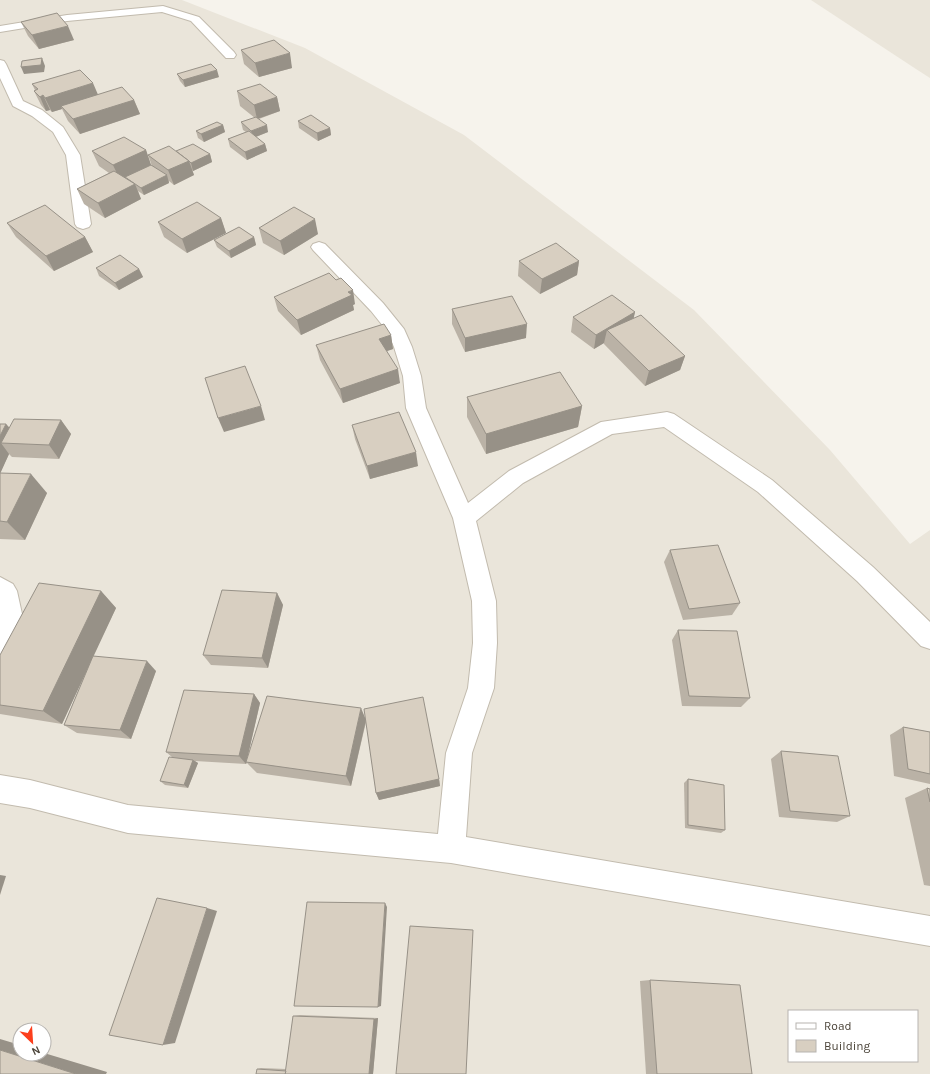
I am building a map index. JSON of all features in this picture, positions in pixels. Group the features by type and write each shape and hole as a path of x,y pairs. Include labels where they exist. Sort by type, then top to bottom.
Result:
{"street":[{"path":"0,29 67,18 163,9 195,19 230,55"},
{"path":"0,64 18,103 37,113 58,130 72,155 82,224"},
{"path":"319,247 377,306 395,329 404,347 412,376 416,408 464,518 484,601 485,643 481,688 459,753 451,849"},
{"path":"464,518 516,477 608,427 667,419 765,486 865,574 930,638"},
{"path":"0,587 5,591 10,614 5,649 0,659"},
{"path":"0,790 30,794 128,819 451,849 930,931"}],"shaded area":[{"path":"0,0 182,0 305,48 464,135 694,310 830,450 910,544 930,530 930,1074 0,1074"},
{"path":"811,0 930,0 930,78 916,69"}],"building":[{"path":"57,13 68,26 32,35 21,22"},
{"path":"274,40 290,53 255,63 241,50"},
{"path":"42,58 41,65 21,67 22,61"},
{"path":"211,64 217,70 183,80 177,74"},
{"path":"80,70 93,83 45,98 43,95 40,97 34,91 38,89 32,84"},
{"path":"260,84 277,97 254,105 237,91"},
{"path":"122,87 134,100 73,119 61,106"},
{"path":"311,115 330,128 317,133 298,121"},
{"path":"256,117 267,125 251,131 241,122"},
{"path":"217,122 223,125 201,134 196,131"},
{"path":"249,131 265,144 245,152 228,139"},
{"path":"124,137 146,150 113,165 92,151"},
{"path":"193,144 210,154 191,163 176,151"},
{"path":"169,146 189,161 168,170 148,155"},
{"path":"151,165 167,175 141,188 125,177"},
{"path":"114,171 135,184 98,203 77,189"},
{"path":"197,202 221,218 182,239 158,222"},
{"path":"45,205 85,237 46,256 7,223"},
{"path":"294,207 315,219 280,241 259,228"},
{"path":"239,227 254,237 229,251 214,240"},
{"path":"556,243 579,261 542,279 519,261"},
{"path":"120,255 139,269 115,283 96,268"},
{"path":"329,273 336,280 341,278 353,290 348,292 352,295 297,320 274,297"},
{"path":"612,295 635,312 596,335 573,317"},
{"path":"512,296 527,324 465,338 452,309"},
{"path":"641,315 685,356 649,371 607,330"},
{"path":"384,324 391,335 379,339 398,369 340,389 316,345"},
{"path":"245,366 261,406 218,418 205,378"},
{"path":"560,372 582,406 486,434 467,397"},
{"path":"399,412 416,452 367,466 352,425"},
{"path":"14,419 61,420 49,445 1,443"},
{"path":"0,424 6,424 0,436"},
{"path":"0,473 31,474 7,522 0,521"},
{"path":"718,545 740,603 689,609 670,550"},
{"path":"39,583 101,591 43,711 0,705 0,655"},
{"path":"222,590 277,593 262,658 203,655"},
{"path":"678,630 737,631 750,698 689,696"},
{"path":"93,656 147,661 120,730 64,725"},
{"path":"184,690 254,694 239,756 166,752"},
{"path":"267,696 361,708 346,776 246,762"},
{"path":"423,697 439,779 376,793 364,709"},
{"path":"903,727 930,732 930,774 908,769"},
{"path":"781,751 838,756 850,816 790,811"},
{"path":"169,757 193,760 184,785 160,781"},
{"path":"688,779 724,785 725,830 688,825"},
{"path":"927,788 930,789 930,802"},
{"path":"157,898 207,908 163,1045 109,1035"},
{"path":"307,902 385,903 378,1007 294,1006"},
{"path":"410,926 473,930 466,1074 396,1074"},
{"path":"650,980 740,985 752,1074 657,1074"},
{"path":"293,1016 374,1019 369,1074 285,1074"},
{"path":"0,1050 12,1054 12,1062 38,1062 76,1074 0,1074"},
{"path":"257,1069 286,1071 285,1074 256,1074"}]}
